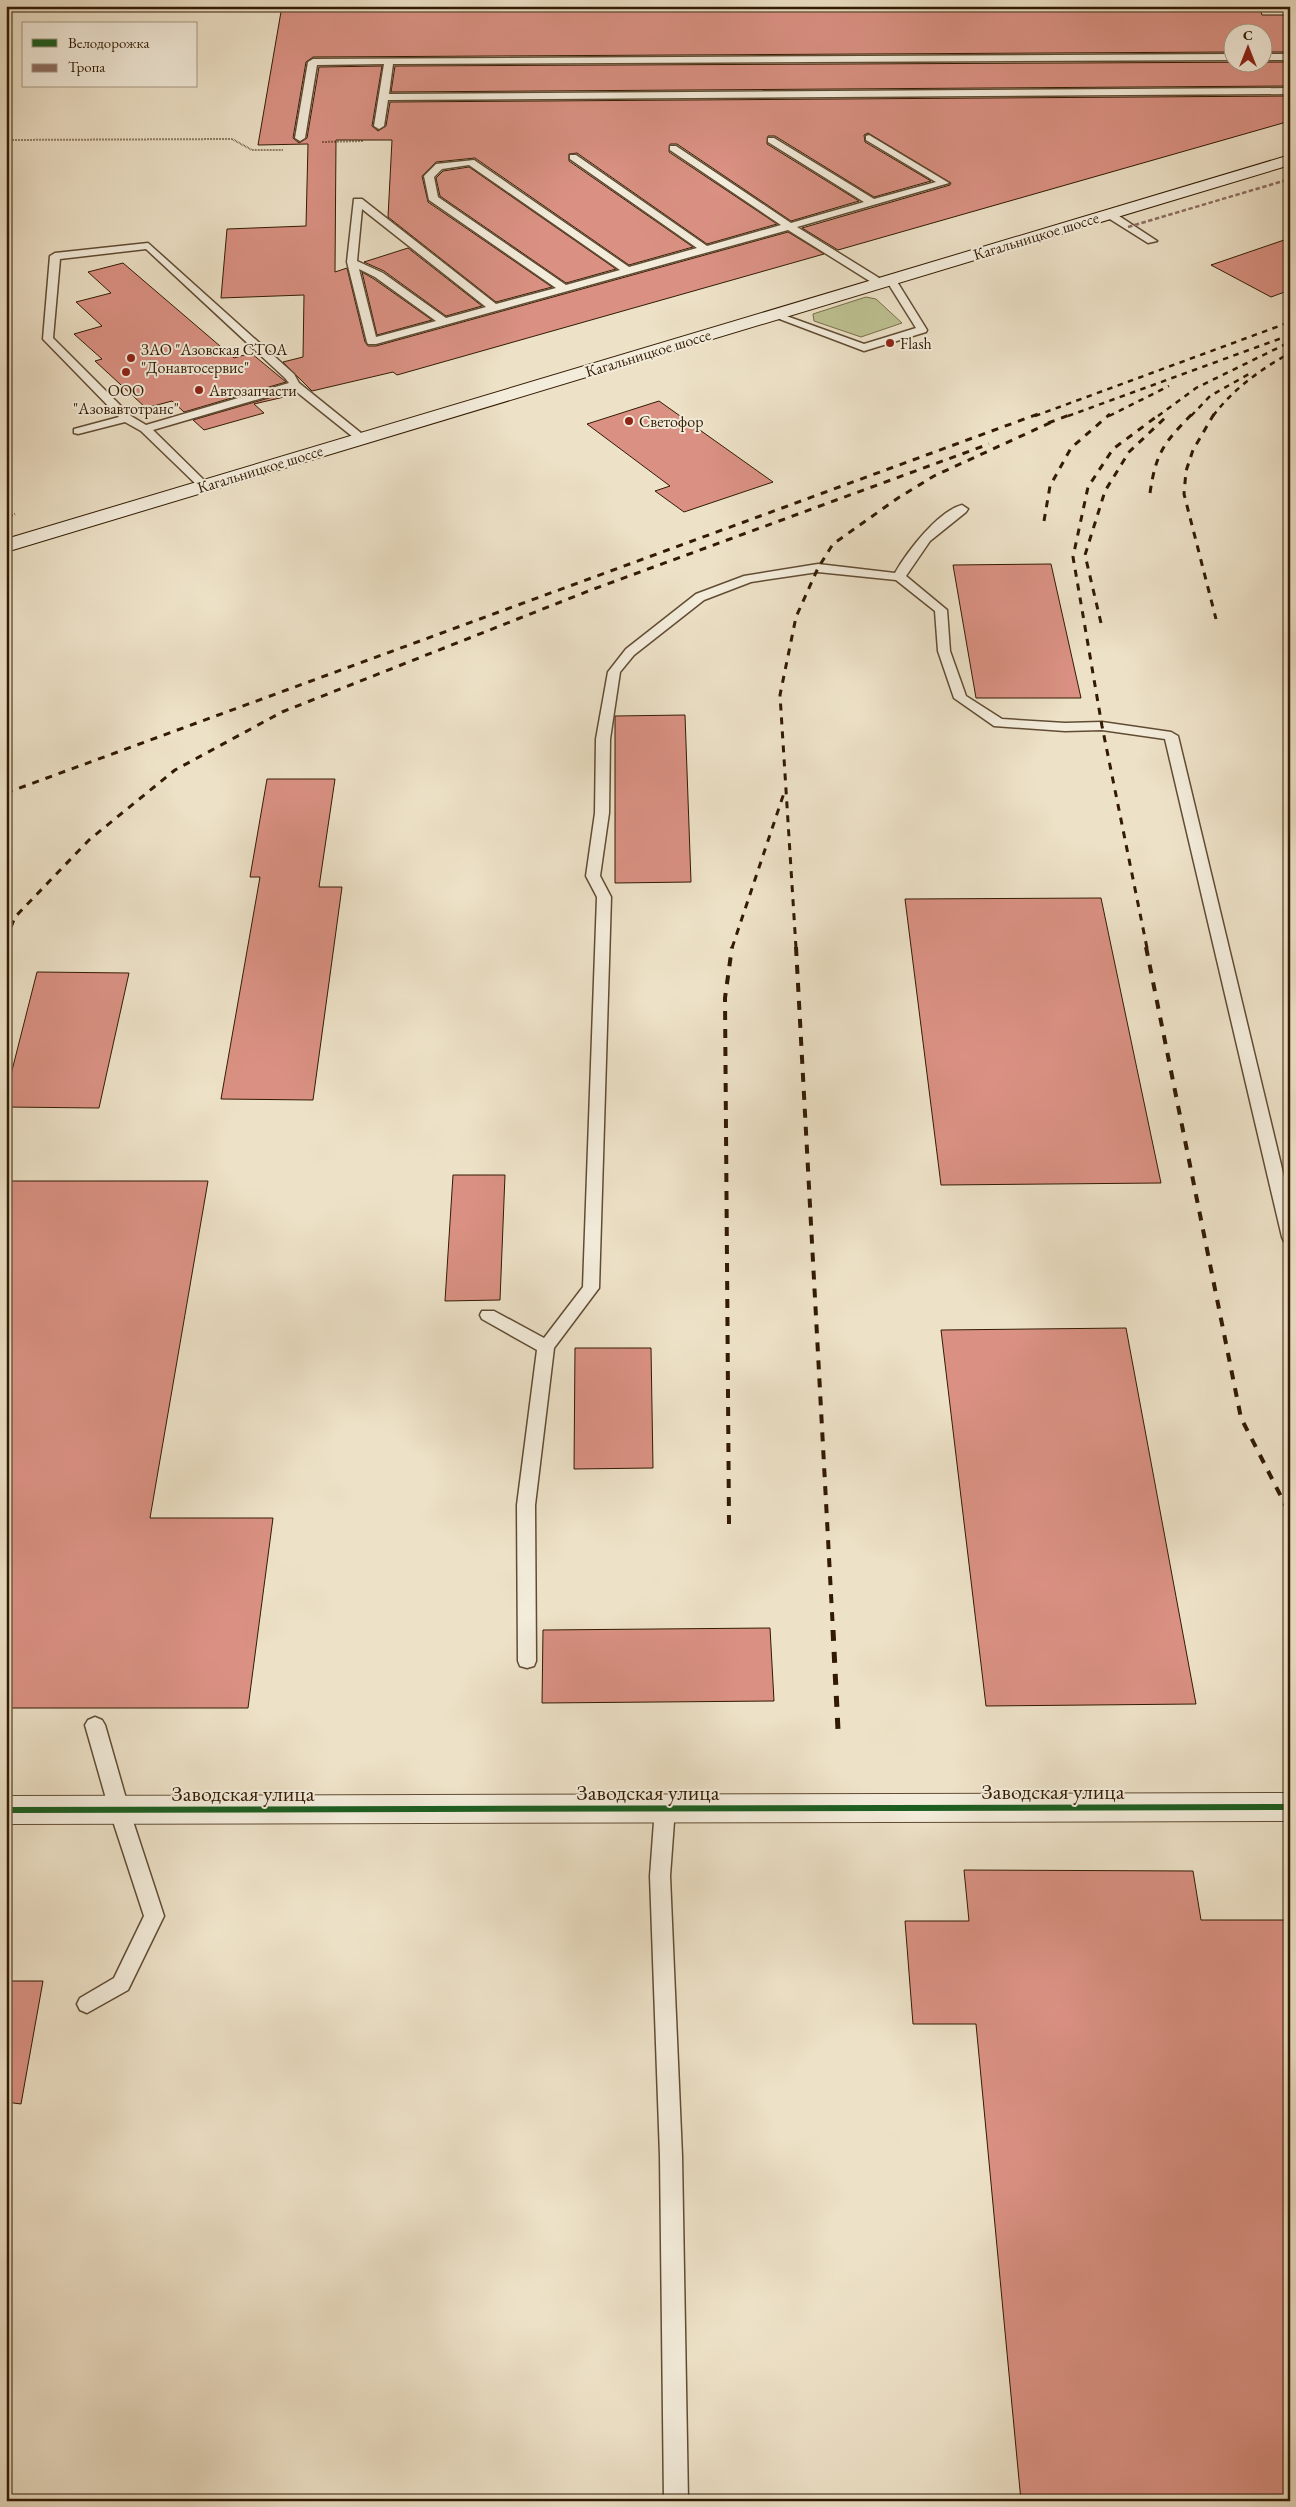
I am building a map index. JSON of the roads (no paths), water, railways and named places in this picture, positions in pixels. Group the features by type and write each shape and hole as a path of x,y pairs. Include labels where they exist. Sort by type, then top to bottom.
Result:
{"main road":[{"name":"Кагальницкое шоссе","path":"6,546 1290,160"},
{"name":"Заводская улица","path":"6,1810 1290,1807"}],"lane":[{"path":"1274,57 1290,56"},
{"path":"300,138 312,62 1224,57"},
{"path":"379,126 389,61"},
{"path":"382,97 1290,91"},
{"path":"494,308 358,201 352,262 372,342 944,183 869,138"},
{"path":"771,140 873,202"},
{"path":"673,148 789,226 886,281 922,330 864,348 774,315"},
{"path":"573,156 705,249"},
{"path":"564,288 433,198 429,176 439,166 471,162 628,271"},
{"path":"1109,214 1152,241"},
{"path":"204,486 145,429 127,418 48,338 55,256 148,246 290,376 295,385 362,439"},
{"path":"352,262 380,275 444,322"},
{"path":"145,429 295,385"},
{"path":"78,431 127,418"},
{"path":"899,577 909,558 930,532 962,509"},
{"path":"527,1661 526,1505 546,1347 591,1288 604,897 593,876 602,813 603,739 614,672 630,652 700,597 748,579 818,568 899,577 941,610 944,651 960,698 999,723 1066,727 1102,726 1171,736 1290,1237"},
{"path":"488,1315 546,1347"},
{"path":"87,2004 121,1984 154,1916 119,1809 95,1725"},
{"path":"665,1808 660,1876 671,2156 676,2501"}],"railway":[{"path":"1035,416 1290,322"},
{"path":"1068,416 1290,335"},
{"path":"1158,416 1196,388 1290,342"},
{"path":"1213,416 1229,397 1248,380 1290,353"},
{"path":"1191,416 1210,396 1249,374"},
{"path":"1109,416 1169,386"},
{"path":"6,793 1038,414"},
{"path":"1048,423 1072,414"},
{"path":"1044,521 1050,486 1071,448 1110,414"},
{"path":"1147,948 1102,726 1073,557 1088,487 1113,449 1160,414"},
{"path":"1150,493 1155,467 1163,449 1174,433 1192,414"},
{"path":"1214,414 1193,450 1186,471 1184,494 1216,619"},
{"path":"1101,623 1085,555 1105,491 1129,452 1167,416"},
{"path":"796,948 780,695 796,617 818,568 833,544 898,498 934,476 1054,421"},
{"path":"6,940 15,917 89,840 175,770 282,712 591,590 989,444"},
{"path":"732,948 785,790"},
{"path":"729,1524 725,998 732,947"},
{"path":"796,947 833,1631"},
{"path":"1146,947 1241,1418 1290,1514"},
{"path":"833,1630 838,1730"}],"place":[{"name":"Flash","path":"890,343"},
{"name":"ЗАО \"Азовская СТОА \"Донавтосервис\"","path":"131,358"},
{"name":"ООО \"Азовавтотранс\"","path":"126,372"},
{"name":"Автозапчасти","path":"199,390"},
{"name":"Светофор","path":"629,421"}]}
